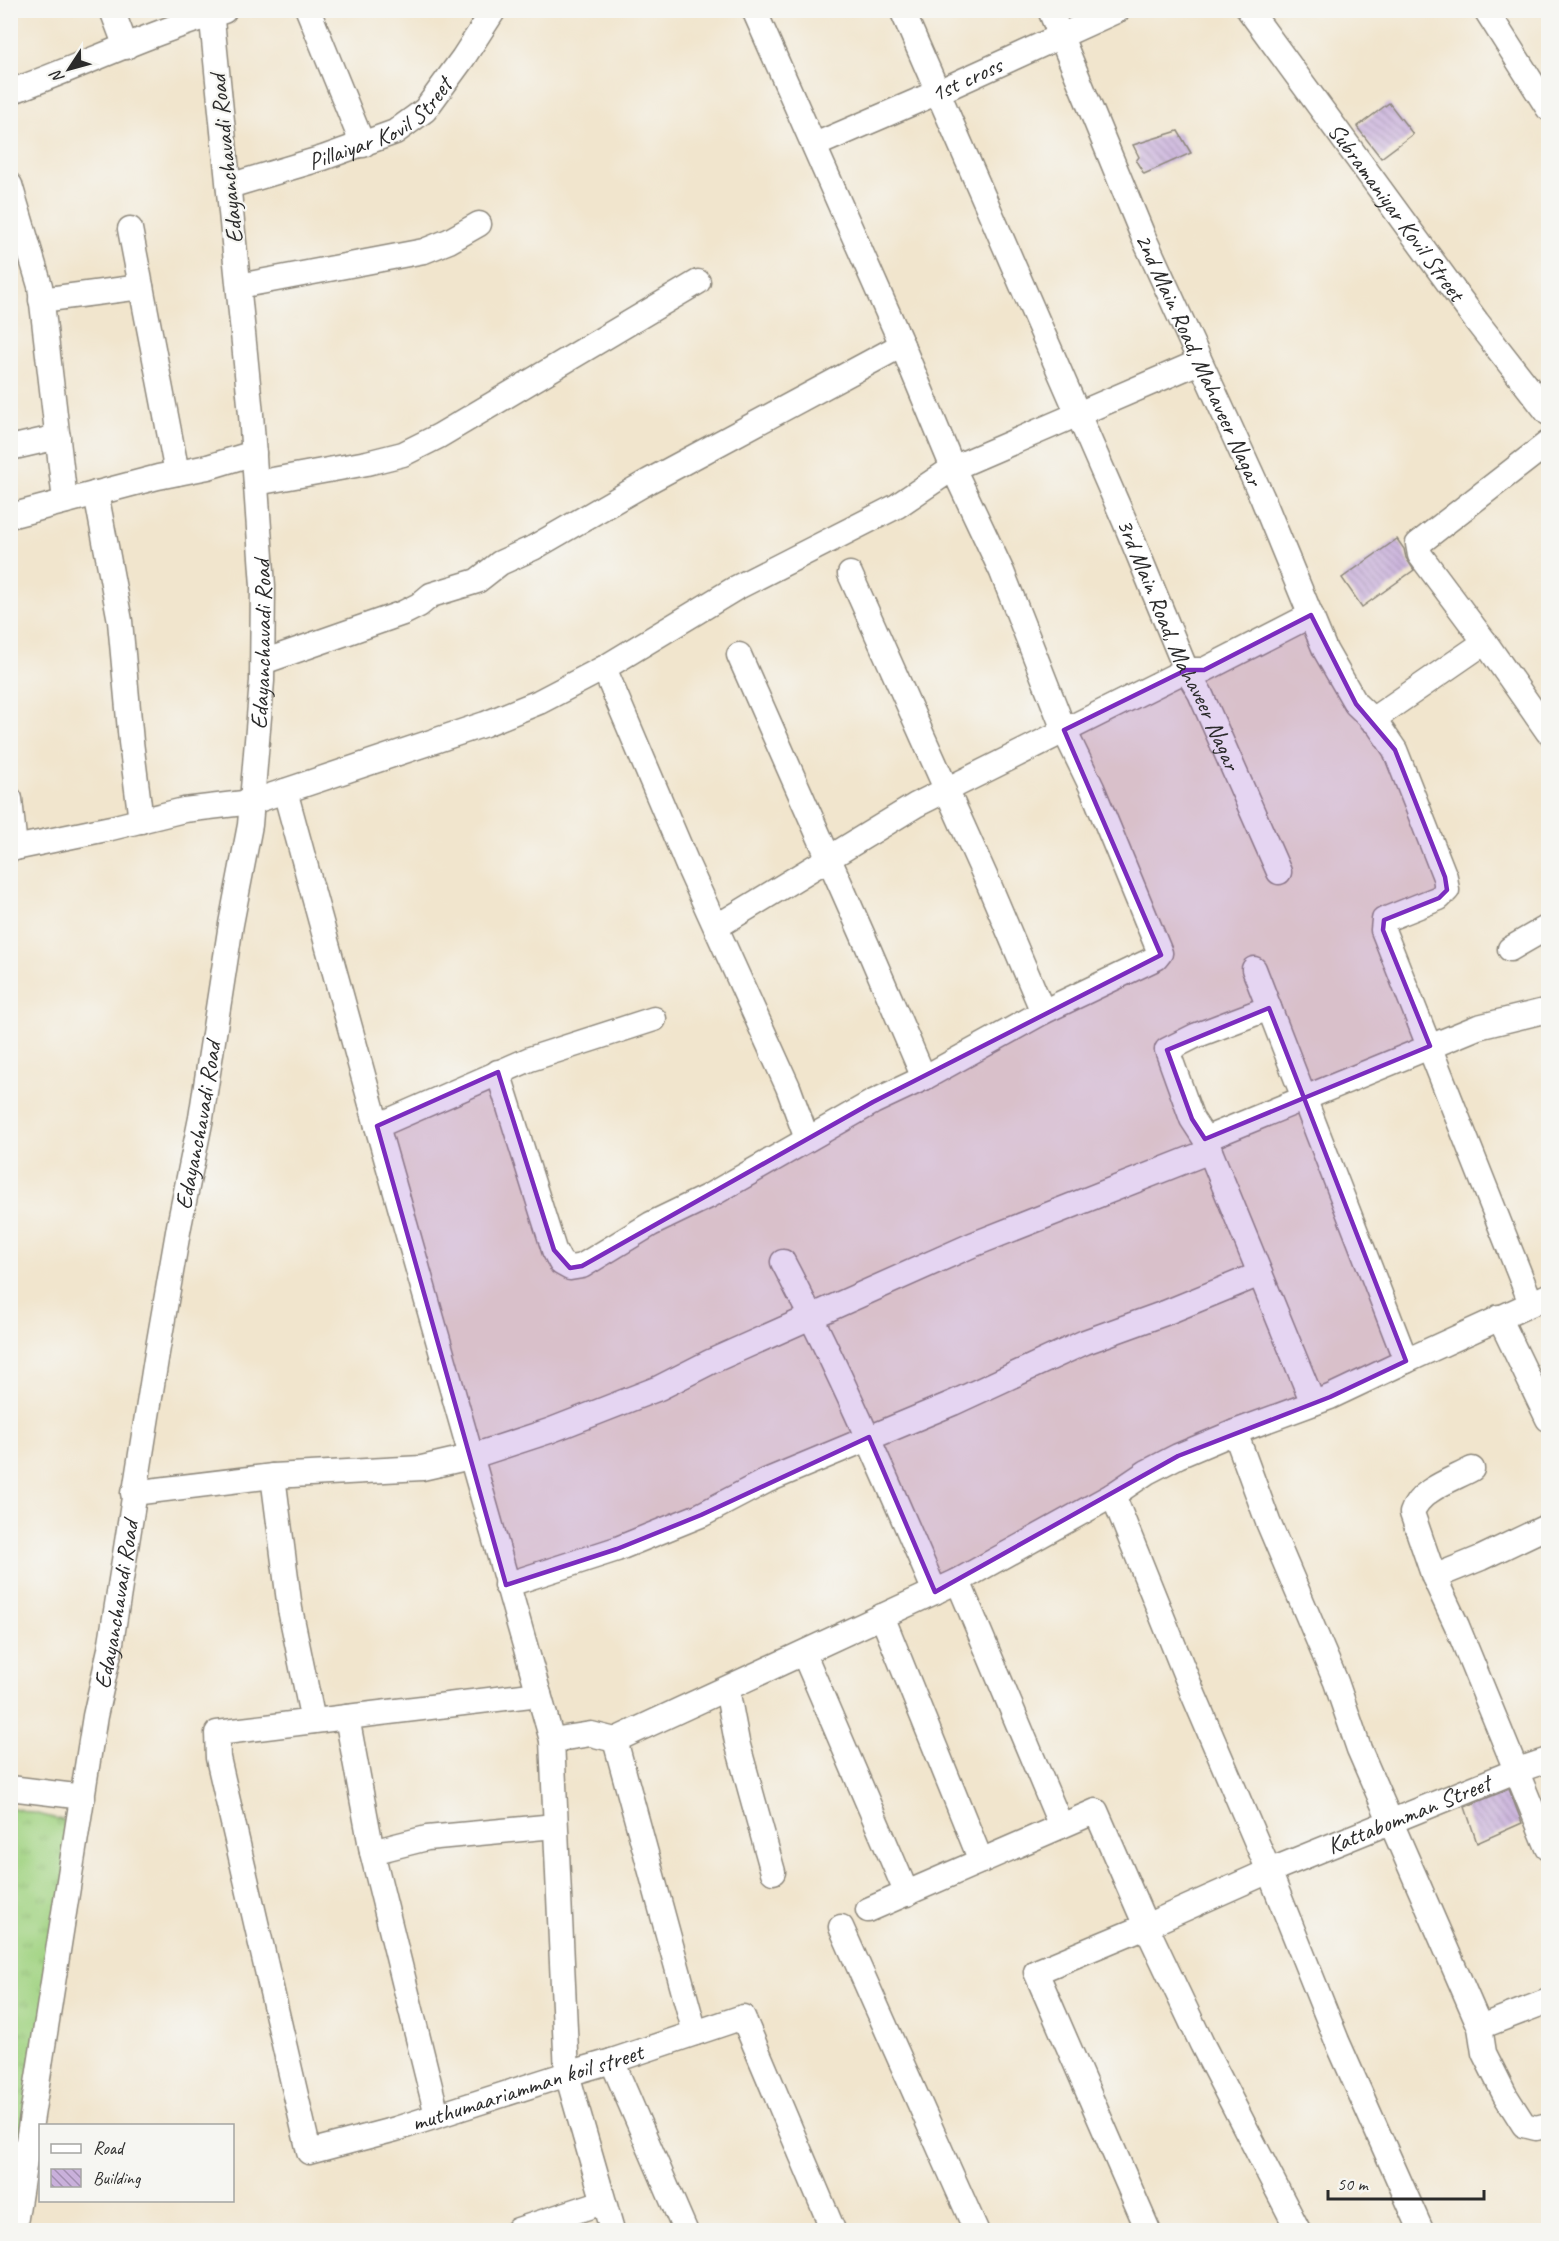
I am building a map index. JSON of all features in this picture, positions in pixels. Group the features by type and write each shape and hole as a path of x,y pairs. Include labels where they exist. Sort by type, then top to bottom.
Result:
{"street":[{"path":"112,10 126,47"},
{"path":"308,10 363,145"},
{"name":"Pillaiyar Kovil Street","path":"229,186 363,145 395,132 425,110 494,10"},
{"path":"498,1072 554,1250 561,1263 570,1268 582,1266 651,1224 709,1196 873,1102 924,1078 1043,1012 1155,958 1160,953 1092,788 1064,730 1002,572 953,468 902,345 754,10"},
{"name":"3rd Main Road, Mahaveer Nagar","path":"902,10 1079,415 1186,670 1200,693 1279,872"},
{"name":"2nd Main Road, Mahaveer Nagar","path":"1050,10 1090,113 1138,226 1262,497 1325,650 1364,712 1387,736 1395,750 1446,877 1447,890 1439,898 1384,920 1383,930 1430,1046"},
{"name":"1st cross","path":"815,145 1118,10"},
{"name":"Subramaniyar Kovil Street","path":"1249,10 1477,322 1548,413"},
{"path":"1486,10 1548,108"},
{"path":"10,92 67,72 216,12"},
{"name":"Edayanchavadi Road","path":"14,2230 95,1716 110,1649 133,1493 179,1226 201,1118 231,924 250,825 263,662 263,586 254,453 229,186 216,12"},
{"path":"10,185 40,286 65,501"},
{"path":"239,286 424,251 449,242 479,225"},
{"path":"130,230 177,473"},
{"path":"256,483 367,463 403,454 439,436 698,282"},
{"path":"41,300 141,287"},
{"path":"263,662 402,613 419,605 431,595 477,581 500,563 533,548 649,481 902,345"},
{"path":"10,799 13,848 184,810 252,802 485,724 539,702 604,668 736,588 897,506 953,468 1199,362"},
{"path":"10,448 58,437"},
{"path":"1548,443 1418,544 1424,561 1485,642 1548,732"},
{"path":"10,516 208,467 254,453"},
{"path":"96,493 120,621 141,821"},
{"path":"850,574 990,887 1043,1012"},
{"path":"716,927 828,857 946,789 1186,670 1204,670 1311,615"},
{"path":"1364,712 1485,642"},
{"path":"739,655 924,1078"},
{"path":"604,668 788,1087 807,1139"},
{"path":"285,791 506,1585 524,1636 552,1740 567,2074 612,2230"},
{"path":"1510,949 1548,927"},
{"path":"1254,969 1406,1361"},
{"path":"1269,1008 1195,1036 1167,1050 1192,1119 1208,1145 1313,1403"},
{"path":"133,1493 273,1476 422,1468 470,1457 549,1431 659,1388 710,1362 972,1245 1208,1145 1304,1098 1478,1027 1548,1010"},
{"path":"377,1126 530,1059 654,1018"},
{"path":"552,1740 591,1734 615,1740 958,1581 1113,1496 1147,1472 1235,1432 1313,1403 1540,1299 1430,1046"},
{"path":"783,1262 869,1437 935,1592"},
{"path":"506,1585 617,1549 701,1515 766,1481 953,1403 1085,1342 1166,1313 1260,1274"},
{"path":"1499,1317 1548,1419"},
{"path":"1235,1432 1268,1522 1336,1682 1359,1749 1479,2027 1484,2053 1504,2095 1524,2125 1536,2128 1548,2126"},
{"path":"1472,1469 1425,1495 1415,1503 1412,1513 1434,1577 1518,1770 1548,1848"},
{"path":"273,1476 290,1609 313,1721 539,1694"},
{"path":"1113,1496 1337,2041 1421,2230"},
{"path":"1434,1577 1481,1558 1548,1526"},
{"path":"958,1581 1061,1826"},
{"path":"882,1616 981,1861"},
{"path":"804,1654 907,1894"},
{"path":"727,1689 737,1742 773,1872"},
{"path":"347,1717 372,1852 437,2115"},
{"name":"muthumaariamman koil street","path":"313,1721 217,1733 220,1769 309,2152 612,2061 742,2017 833,2230"},
{"path":"615,1740 695,2033"},
{"name":"Kattabomman Street","path":"1148,2230 1036,1972 1269,1871 1548,1760"},
{"path":"10,1788 83,1797"},
{"path":"868,1910 1096,1811 1146,1926 1202,2044 1298,2230"},
{"path":"372,1852 427,1838 555,1826"},
{"path":"841,1927 976,2230"},
{"path":"1479,2027 1548,2001"},
{"path":"612,2061 685,2230"},
{"path":"518,2230 603,2202"}],"highlighted area":[{"path":"1311,615 1356,704 1395,750 1445,877 1447,890 1439,898 1384,920 1383,930 1430,1046 1304,1098 1406,1361 1330,1397 1178,1456 935,1592 869,1437 701,1515 617,1549 506,1585 377,1126 498,1072 554,1250 570,1268 582,1266 873,1102 1161,955 1064,730 1186,670 1204,670","holes":["1269,1008 1304,1098 1205,1139 1192,1119 1167,1050"]}],"green space":[{"path":"10,1807 78,1824 10,2230"}],"building":[{"path":"1389,103 1413,134 1381,158 1357,127"},
{"path":"1178,131 1191,153 1144,174 1136,161 1139,157 1133,145"},
{"path":"1397,539 1414,570 1362,607 1342,578"},
{"path":"1509,1789 1522,1823 1477,1843 1465,1807"}]}
